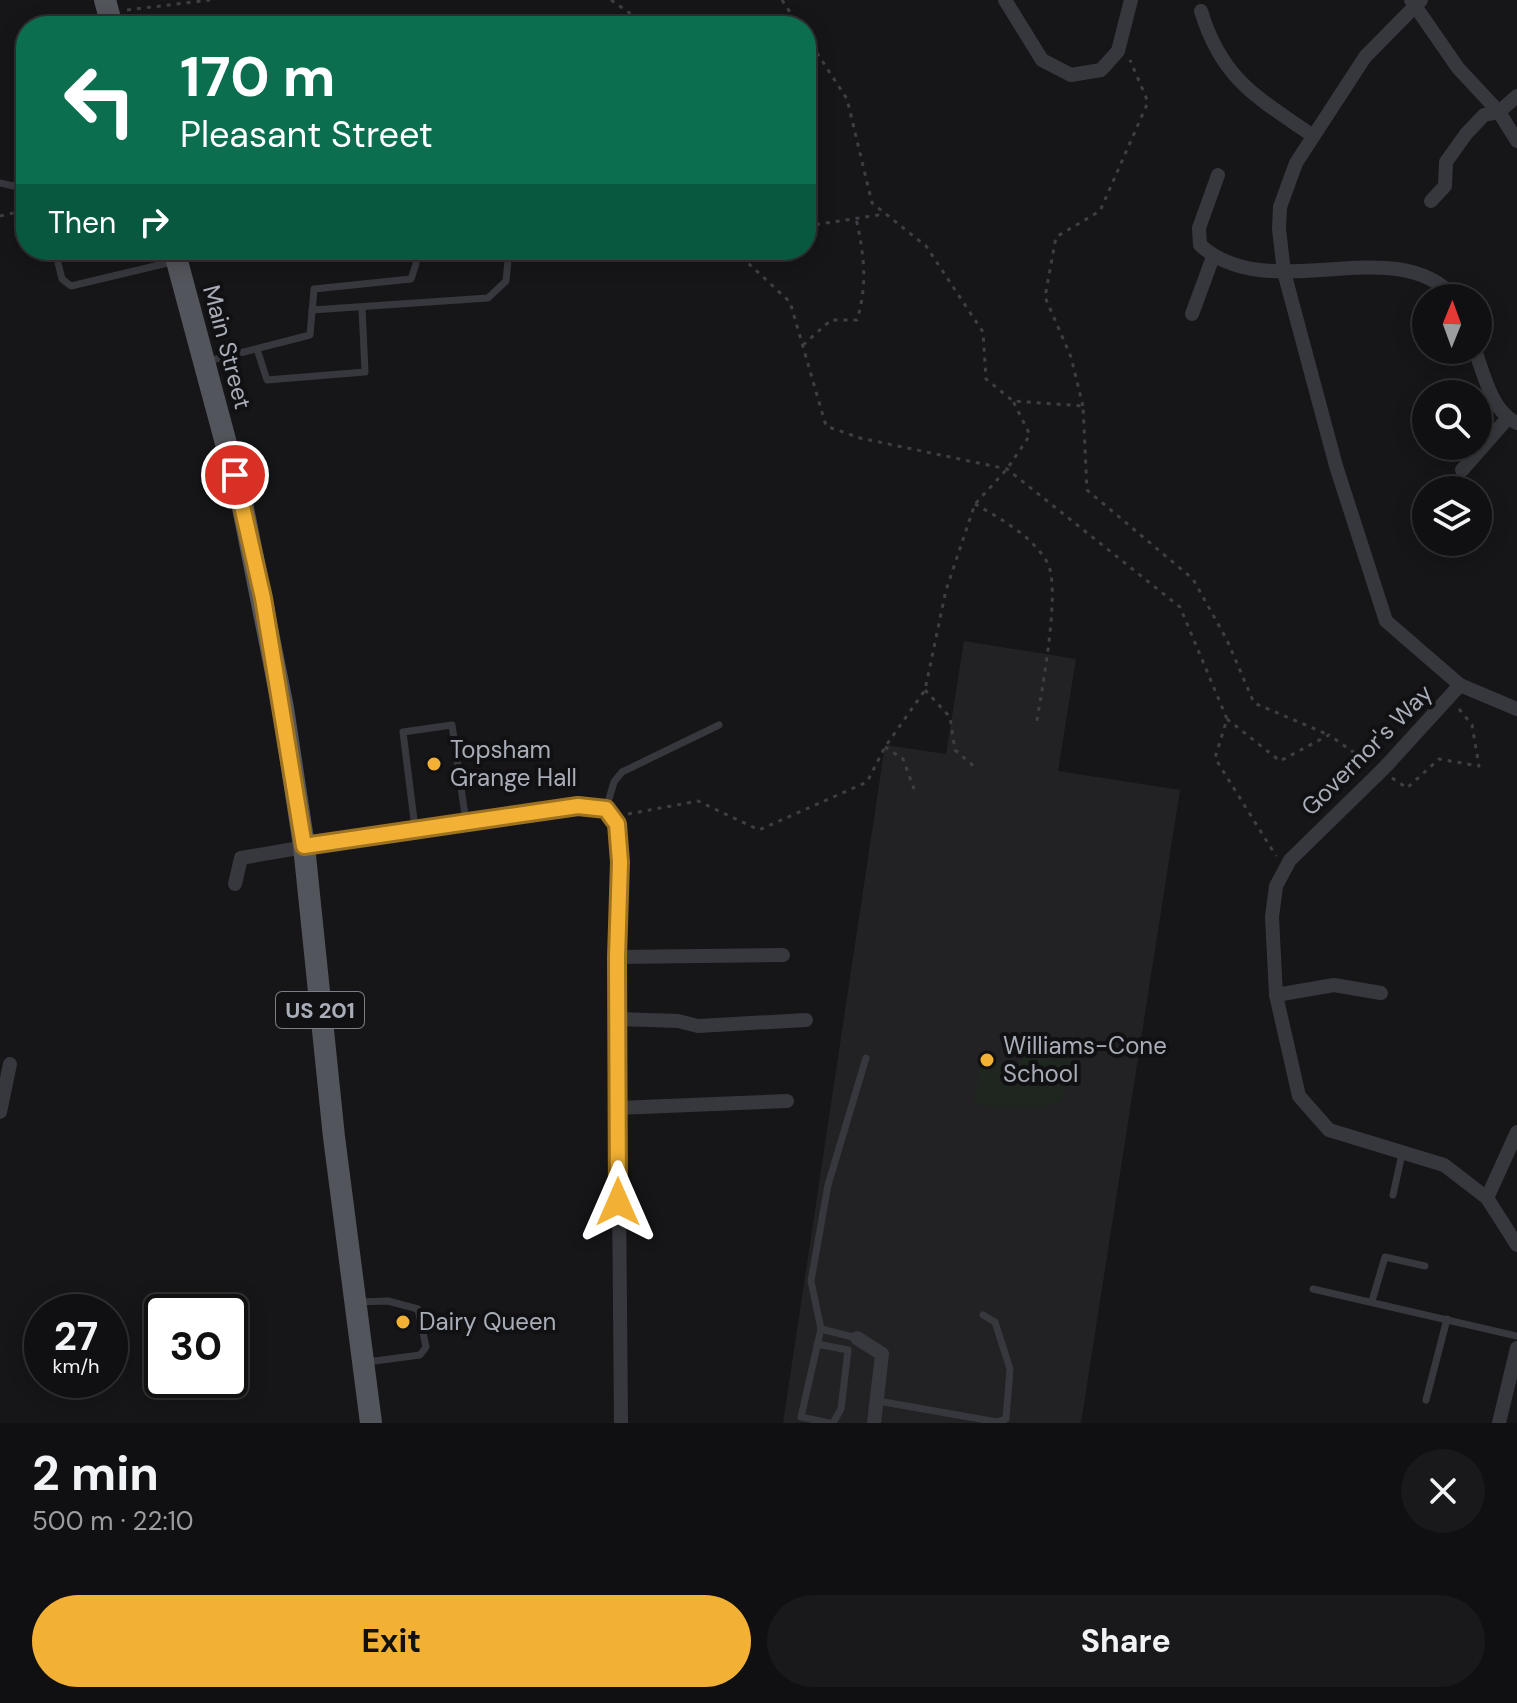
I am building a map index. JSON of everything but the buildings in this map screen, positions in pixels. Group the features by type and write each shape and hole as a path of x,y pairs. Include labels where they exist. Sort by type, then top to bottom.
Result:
{"main road":[{"path":"105,0 118,16"},
{"name":"Main Street","path":"176,260 263,598 304,846"},
{"name":"US 201","path":"304,846 371,1423"}],"street":[{"path":"1005,0 1042,60 1071,75 1101,70 1118,51 1131,0"},
{"path":"1415,1 1458,68 1499,112 1517,141"},
{"name":"Governor's Way","path":"1415,1 1365,57 1296,163 1280,207 1284,272 1336,466 1386,621 1460,685 1290,860 1276,886 1272,917 1276,995 1299,1096 1315,1117 1329,1130 1351,1140 1444,1165 1487,1198 1517,1245"},
{"path":"1201,11 1212,46 1251,94 1313,136"},
{"path":"1431,201 1445,186 1446,162 1466,134 1484,115 1499,112 1517,96"},
{"path":"1218,175 1199,228 1200,245 1213,257 1244,267 1284,272 1397,269 1423,272 1443,284"},
{"path":"1192,314 1213,257"},
{"path":"1462,470 1512,421 1495,401 1480,364"},
{"path":"1460,685 1517,709"},
{"path":"235,884 241,858 415,828 578,806 606,809 617,824 620,862 617,1108 621,1423"},
{"path":"617,957 783,955"},
{"path":"1276,995 1334,985 1381,993"},
{"path":"618,1019 678,1021 698,1026 806,1020"},
{"path":"0,1112 10,1064"},
{"path":"617,1108 787,1101"},
{"path":"1487,1198 1517,1132"},
{"path":"857,1338 882,1354 874,1423"},
{"path":"1499,1423 1517,1348"}],"lane":[{"path":"57,260 62,279 71,286 158,260"},
{"path":"205,362 310,335 314,289 411,279 416,260"},
{"path":"312,310 488,298 506,281 508,260"},
{"path":"257,349 267,380 365,372 362,308"},
{"path":"415,828 403,732 452,725 466,822"},
{"path":"606,809 614,782 622,772 719,725"},
{"path":"817,1344 848,1350 841,1409 831,1423 801,1417 817,1344 821,1329 811,1281 828,1185 866,1058"},
{"path":"1393,1195 1402,1154"},
{"path":"1372,1301 1385,1257 1425,1266"},
{"path":"1313,1289 1517,1336"},
{"path":"355,1303 388,1301 418,1309 424,1332 426,1347 420,1355 363,1362"},
{"path":"878,1401 997,1422 1006,1419 1010,1369 995,1322 983,1315"},
{"path":"1426,1400 1447,1319"},
{"path":"821,1329 857,1338"}],"path":[{"path":"130,16 210,0"},
{"path":"611,0 634,16"},
{"path":"1122,40 1148,102 1100,211 1056,237 1045,297 1071,357 1083,406 1087,490 1193,579 1227,640 1254,703 1329,735 1378,768"},
{"path":"623,815 698,801 759,830 867,782 885,747 925,690 946,590 975,504 1007,469 1030,435 1013,401 986,379 983,332 926,246 872,203 847,99 816,51"},
{"path":"816,224 886,214"},
{"path":"803,346 831,320 857,320 864,297 866,264 856,218"},
{"path":"745,260 790,302 826,426 860,438 1007,469 1180,607 1227,719 1280,761 1329,735"},
{"path":"1013,401 1083,406"},
{"path":"975,504 1016,528 1048,563 1052,623 1036,726"},
{"path":"925,690 950,717 955,750 976,768"},
{"path":"1395,780 1407,788 1439,759 1479,766 1472,725 1458,707"},
{"path":"1227,719 1215,758 1285,870"},
{"path":"885,747 903,759 914,789"}],"shaded area":[{"name":"Williams-Cone School","path":"964,641 1076,659 1058,771 1180,790 1081,1423 783,1423 885,745 946,754"},
{"path":"1072,1039 1078,1048 1062,1100 1047,1107 974,1105 981,1058 1002,1061 1009,1074 1038,1043"}],"place":[{"name":"Topsham Grange Hall","path":"434,764"},
{"name":"Williams-Cone School","path":"987,1060"},
{"name":"Dairy Queen","path":"403,1322"}],"route":[{"path":"235,475 263,598 304,846 578,806 606,809 617,824 620,862 617,957 618,1202"}]}
